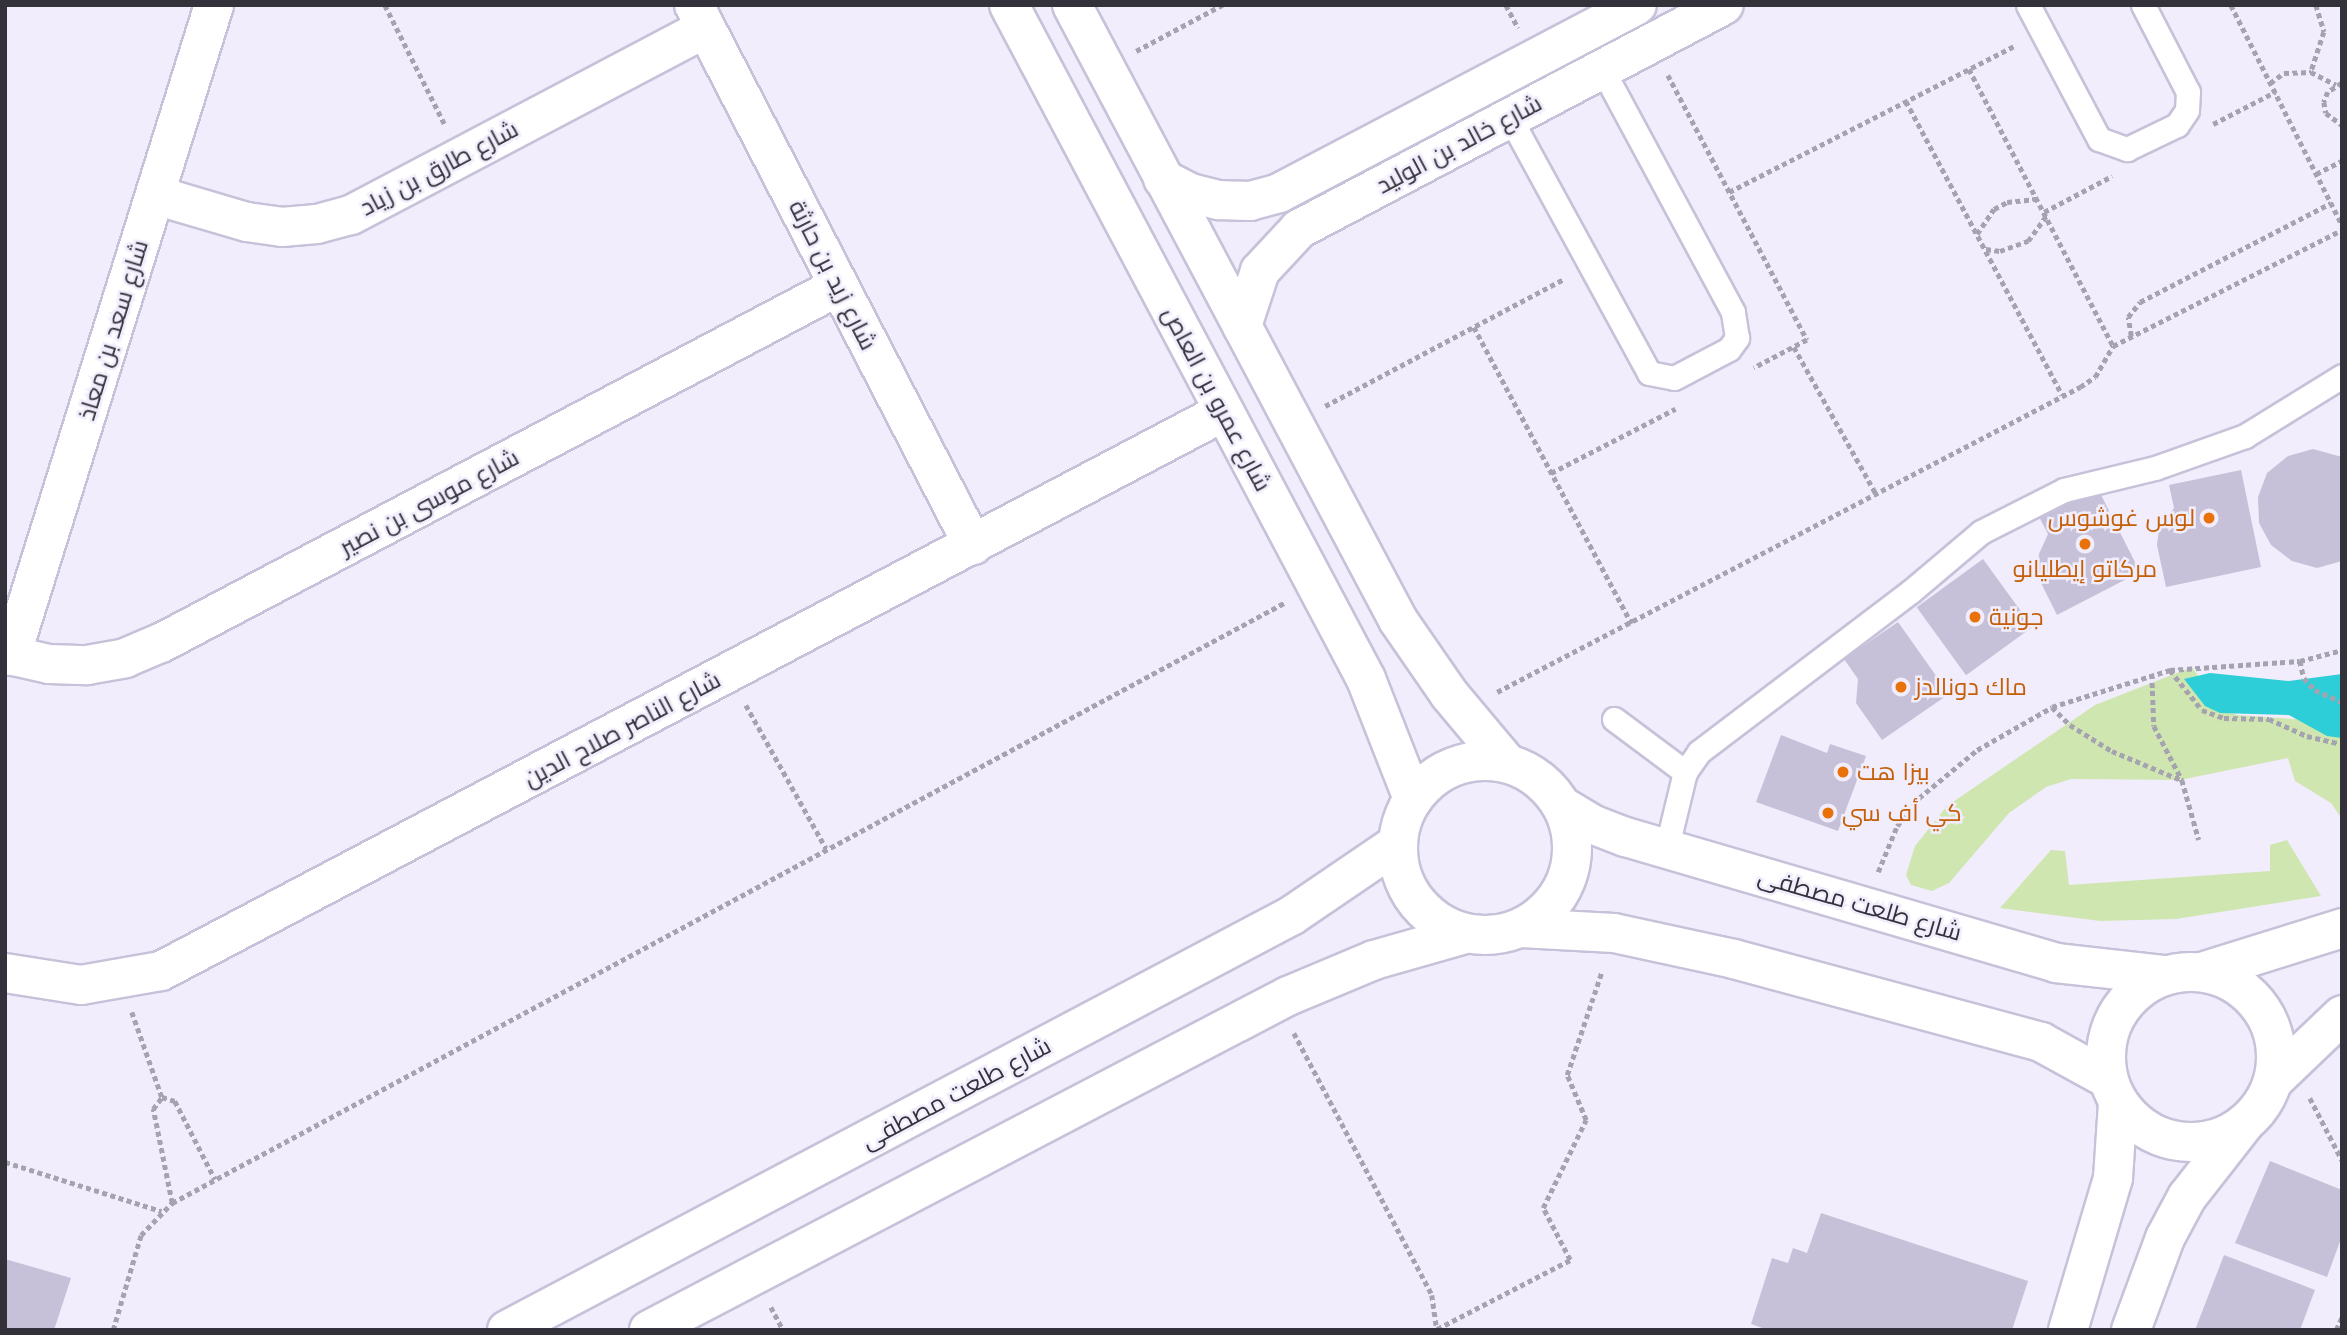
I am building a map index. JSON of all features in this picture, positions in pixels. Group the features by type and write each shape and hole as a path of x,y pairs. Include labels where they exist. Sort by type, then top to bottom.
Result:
{"street":[{"name":"شارع سعد بن معاذ","path":"8,655 214,5"},
{"name":"شارع عمرو بن العاص","path":"1009,5 1370,689 1413,799"},
{"path":"1072,5 1398,620 1449,694 1506,762"},
{"name":"شارع خالد بن الوليد","path":"1163,179 1190,193 1219,200 1250,201 1279,193 1637,5"},
{"name":"شارع خالد بن الوليد","path":"1242,326 1260,271 1299,229 1723,5"},
{"name":"شارع طارق بن زياد","path":"155,195 247,222 317,224 351,215 461,157 699,17"},
{"name":"شارع زيد بن حارثة","path":"699,17 972,545"},
{"name":"شارع موسى بن نصير","path":"8,655 49,664 87,664 125,657 160,643 839,286"},
{"name":"شارع الناصر صلاح الدين","path":"5,973 81,985 122,982 161,971 198,954 1223,412"},
{"path":"1479,761 1506,762 1528,771 1562,806 1572,833 1573,862 1563,889 1545,912 1521,928 1493,936 1465,934 1437,922 1415,901 1401,874 1397,845 1401,821 1413,799 1430,779 1454,766 1479,761"},
{"name":"شارع طلعت مصطفى","path":"1562,806 1594,825 2056,963 2183,974 2342,928"},
{"name":"شارع طلعت مصطفى","path":"507,1330 1291,916 1397,845"},
{"path":"1521,928 1614,933 1734,959 2041,1042 2113,1091 2137,1124 2162,1138 2190,1142 2219,1138 2244,1124"},
{"path":"649,1330 1278,1001 1374,960 1465,934"},
{"path":"2068,1330 2113,1178 2113,1091 2105,1053 2110,1028 2123,1005 2141,987 2183,974 2236,985 2263,1010 2282,1071"},
{"path":"2131,1330 2165,1238 2187,1197 2266,1097 2282,1071 2342,1015"}],"lane":[{"path":"2028,5 2099,139 2127,149 2177,125 2187,110 2188,92 2143,5"},
{"path":"1510,118 1642,362 1661,379 1674,378 1729,349 1737,338 1732,312 1602,69"},
{"path":"1661,845 1669,838 1685,772 1699,752 1910,593 1981,532 2064,490 2167,465 2245,436 2342,376"},
{"path":"1614,719 1685,772"}],"path":[{"path":"385,5 461,157"},
{"path":"1105,67 1222,5"},
{"path":"2231,5 2342,225"},
{"path":"2311,72 2325,32 2316,5"},
{"path":"1729,192 2041,31"},
{"path":"1969,69 2113,346"},
{"path":"2270,83 2284,73 2311,72 2339,84 2324,103 2326,113 2342,125"},
{"path":"1906,101 2062,395"},
{"path":"2316,174 2342,161"},
{"path":"1978,234 1994,209 2007,202 2038,200"},
{"path":"2132,336 2128,317 2140,302 2331,203"},
{"path":"1985,249 2000,251 2021,244 2046,216"},
{"path":"1449,694 1505,690 2095,377 2113,346 2342,230"},
{"path":"1294,423 1590,265"},
{"path":"1474,327 1632,624"},
{"path":"1794,347 1876,494"},
{"path":"113,1330 141,1236 161,1211 172,1203 1316,586"},
{"path":"1876,881 1897,826 1919,798 1977,750 2052,707 2170,670 2300,661 2342,650"},
{"path":"2300,661 2304,678 2328,699 2342,702"},
{"path":"2170,670 2202,710 2224,718 2269,719 2307,736 2342,744"},
{"path":"728,674 826,848"},
{"path":"2152,674 2154,726 2182,780 2199,840"},
{"path":"2052,707 2070,725 2112,751 2182,780"},
{"path":"1278,1001 1432,1295 1437,1329 1570,1259 1543,1208 1586,1120 1567,1075 1614,933"},
{"path":"122,982 162,1097"},
{"path":"2282,1071 2342,1160"},
{"path":"162,1097 175,1101 215,1178"},
{"path":"162,1097 153,1109 172,1203"},
{"path":"5,1162 161,1211"},
{"path":"2336,1330 2342,1317"}],"green space":[{"path":"2192,667 2219,706 2237,715 2309,720 2342,737 2342,819 2331,803 2295,781 2288,758 2180,780 2071,779 2046,787 2009,813 1949,883 1932,891 1911,885 1906,875 1915,846 1947,806 2095,705"},
{"path":"2287,840 2321,896 2176,919 2100,921 2000,908 2051,850 2065,851 2069,885 2270,871 2270,845"}],"water":[{"path":"2210,673 2289,681 2342,674 2342,738 2327,736 2289,715 2220,713 2205,706 2184,679"}],"building":[{"path":"2313,449 2342,457 2342,561 2317,568 2292,561 2271,545 2259,523 2258,497 2267,473 2288,456"},
{"name":"لوس غوشوس","path":"2241,470 2261,567 2166,587 2157,545 2159,529 2174,508 2169,485"},
{"name":"مركاتو إيطليانو","path":"2095,483 2140,572 2057,615 2037,575 2039,554 2048,534 2037,513"},
{"name":"جونية","path":"1983,559 2032,627 1966,675 1917,607"},
{"name":"ماك دونالدز","path":"1898,622 1949,694 1882,740 1856,703 1858,679 1844,659"},
{"path":"1781,735 1827,753 1830,744 1866,756 1838,831 1756,802"},
{"path":"2270,1161 2342,1190 2342,1236 2327,1277 2235,1243"},
{"path":"1821,1213 2028,1281 2012,1330 1768,1330 1751,1324 1772,1258 1788,1263 1793,1248 1807,1253"},
{"path":"2224,1255 2315,1290 2300,1330 2195,1330"},
{"path":"5,1259 71,1278 54,1330 5,1330"}],"place":[{"name":"لوس غوشوس","path":"2209,518"},
{"name":"مركاتو إيطليانو","path":"2085,544"},
{"name":"جونية","path":"1975,617"},
{"name":"ماك دونالدز","path":"1901,687"},
{"name":"بيزا هت","path":"1843,772"},
{"name":"كي أف سي","path":"1828,813"}]}
